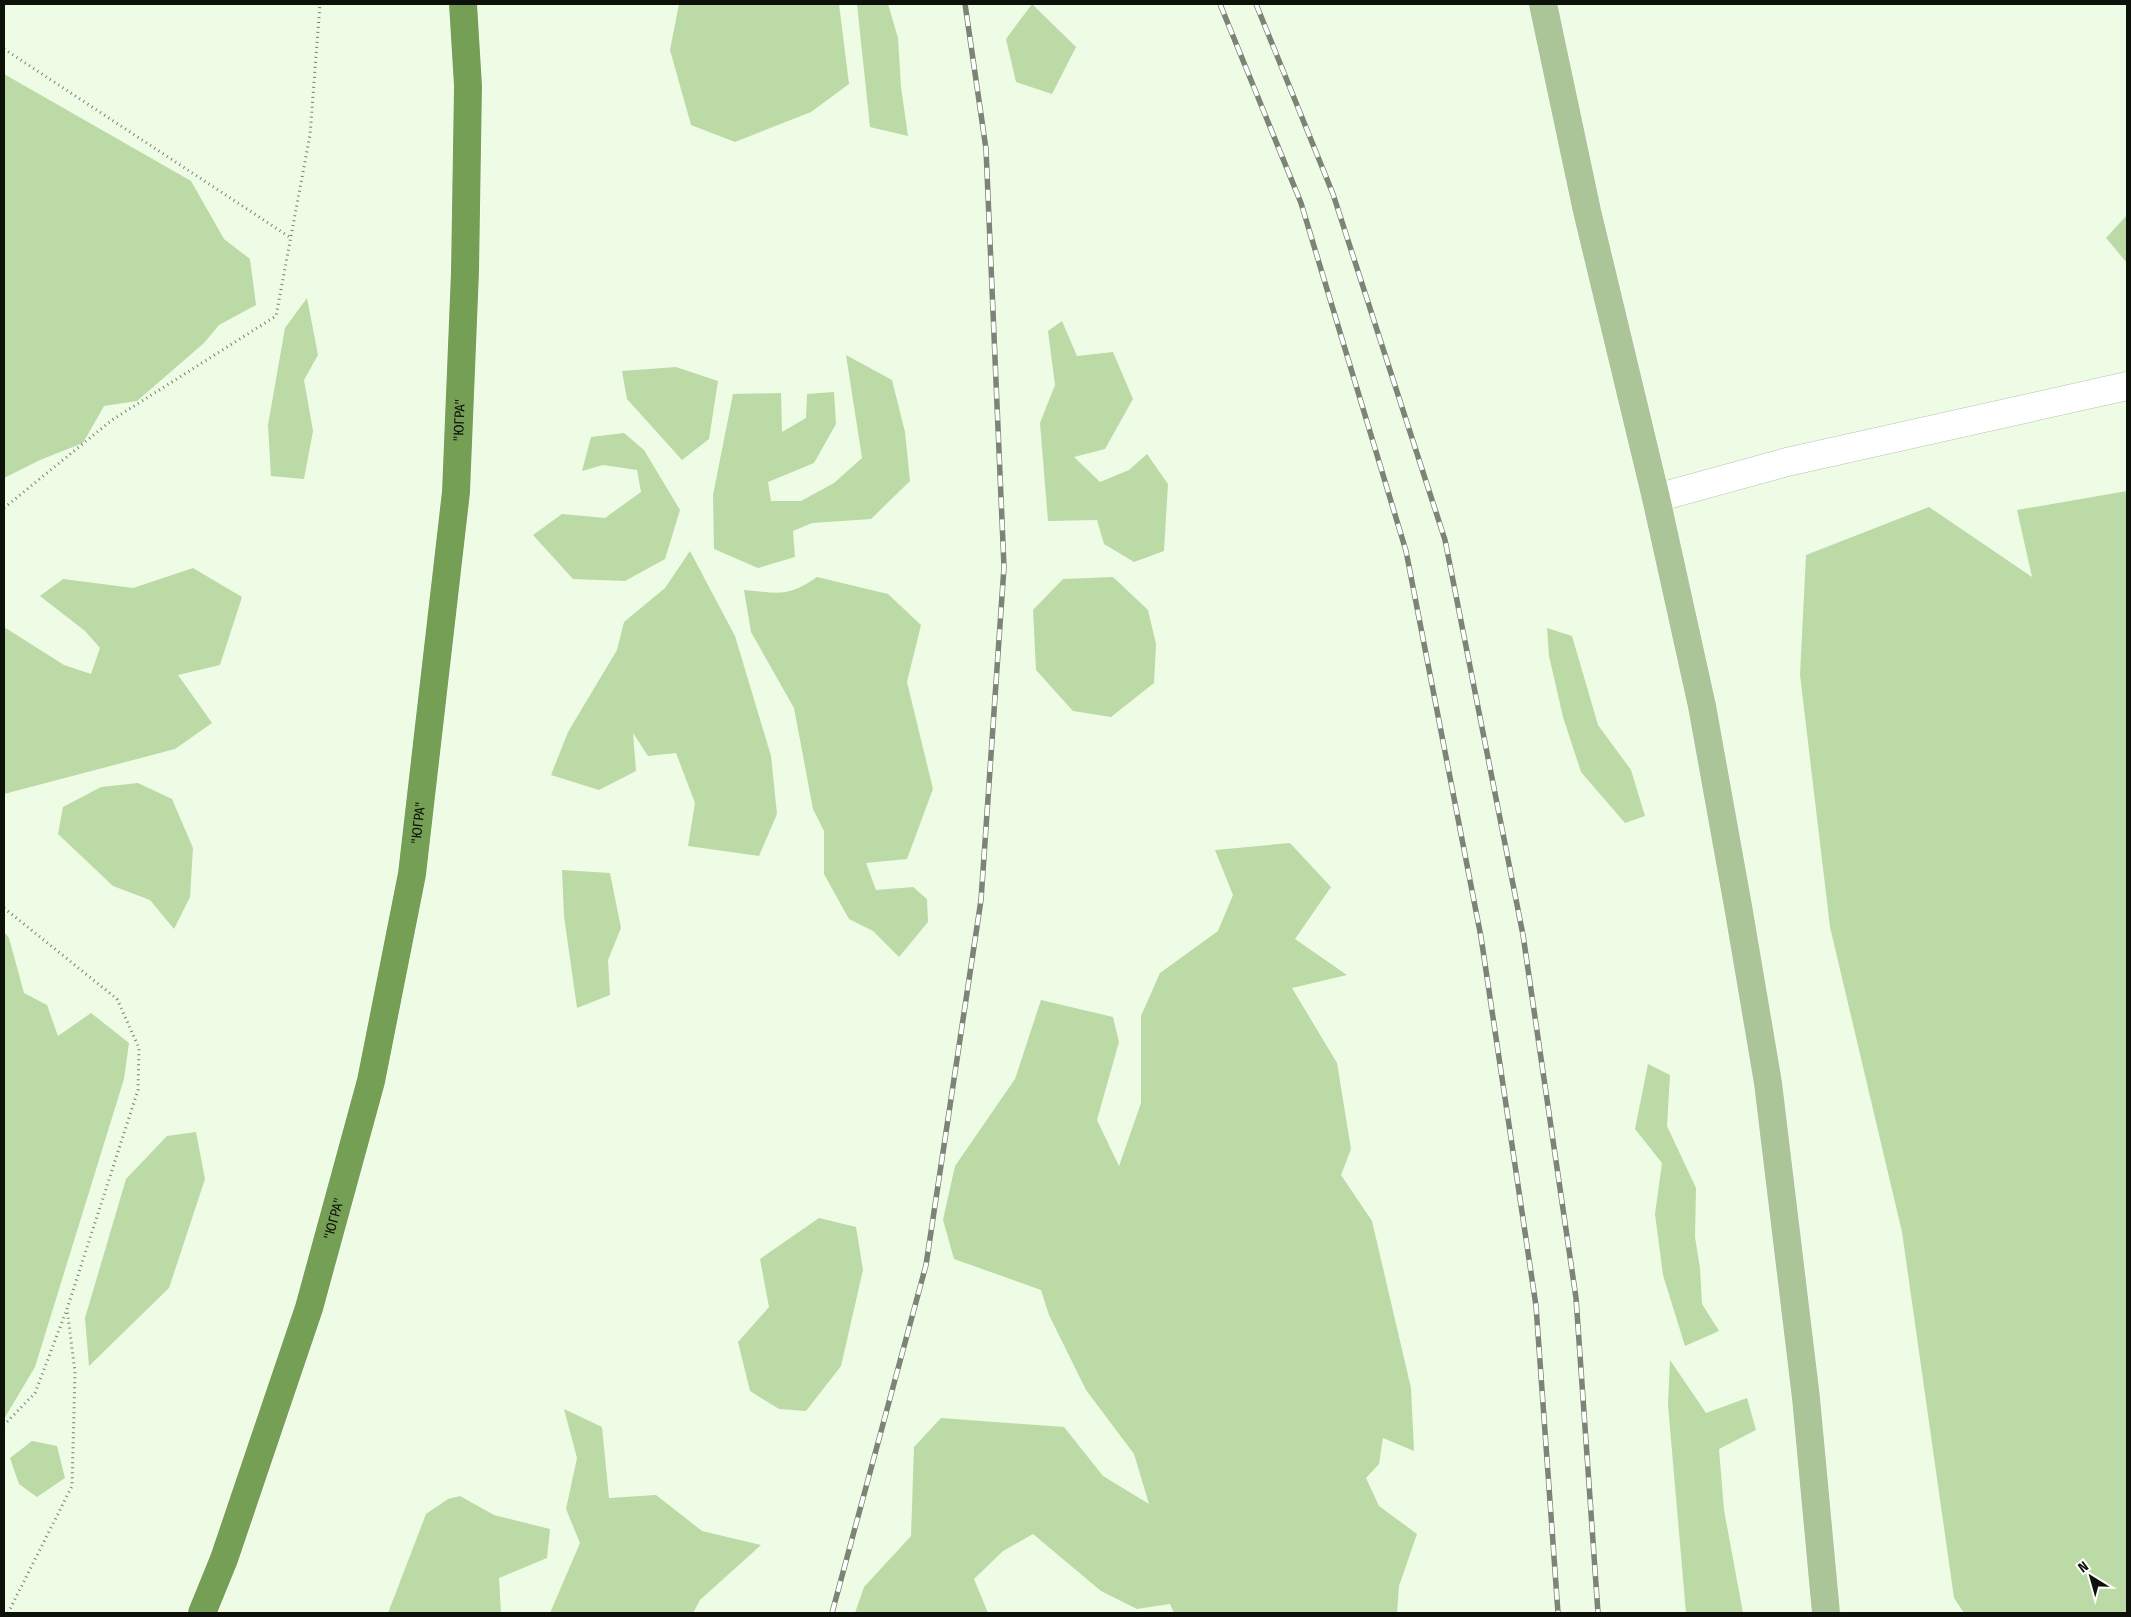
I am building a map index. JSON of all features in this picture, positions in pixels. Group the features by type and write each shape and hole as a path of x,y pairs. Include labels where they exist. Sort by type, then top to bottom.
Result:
{"highway":[{"name":"\"ЮГРА\"","path":"202,1613 224,1559 309,1308 371,1081 412,874 436,683 456,492 465,272 468,95 463,4"}],"main road":[{"path":"1544,4 1586,211 1656,498 1702,706 1768,1083 1806,1398 1826,1613"}],"street":[{"path":"1656,498 1787,462 2127,386"}],"path":[{"path":"4,508 112,420 276,316 310,134 320,4"},
{"path":"4,49 291,238"},
{"path":"4,908 118,999 139,1048 138,1090 67,1309 35,1393 4,1425"},
{"path":"8,1613 72,1486 75,1372 67,1309"}],"green space":[{"path":"679,4 839,4 849,84 811,112 735,142 691,125 670,50"},
{"path":"857,4 888,4 898,38 901,87 908,136 870,127"},
{"path":"1032,4 1076,47 1052,94 1016,82 1006,39"},
{"path":"4,74 191,181 224,239 250,259 256,305 219,325 204,343 137,401 104,406 83,443 40,460 4,478"},
{"path":"2127,215 2127,263 2106,238"},
{"path":"307,298 318,355 304,380 313,431 304,479 271,476 268,425 285,328"},
{"path":"1062,321 1077,356 1113,352 1133,399 1105,449 1074,457 1100,482 1129,470 1147,454 1168,484 1164,551 1134,562 1104,544 1097,520 1048,521 1040,423 1055,385 1048,331"},
{"path":"846,355 892,380 905,432 910,481 871,519 812,523 793,531 795,557 758,568 714,549 713,495 733,394 781,393 782,432 806,418 807,394 834,392 836,424 814,463 768,482 771,501 801,501 834,483 862,458"},
{"path":"676,367 718,381 709,439 682,460 627,399 622,371"},
{"path":"624,433 644,450 680,510 665,559 625,581 573,579 533,535 562,514 605,518 641,492 637,470 603,465 582,471 591,437"},
{"path":"2127,491 2127,1613 1964,1613 1954,1598 1902,1232 1830,927 1800,675 1806,555 1929,507 2032,577 2017,510"},
{"path":"690,551 735,636 771,756 777,814 759,856 688,846 695,803 676,753 648,756 633,733 636,771 599,790 551,775 568,732 617,650 624,622 665,588"},
{"path":"193,568 242,597 220,665 178,675 212,723 175,749 4,794 4,627 64,665 91,674 100,648 85,631 40,596 63,579 133,588"},
{"path":"817,577 888,594 921,625 907,682 933,789 907,859 866,863 876,890 913,887 927,899 928,922 899,957 873,931 849,919 824,874 824,831 813,809 794,708 751,632 744,590 774,593 790,591 807,584"},
{"path":"1113,577 1148,610 1156,644 1154,683 1111,717 1073,711 1036,670 1033,610 1063,579"},
{"path":"1547,628 1572,636 1598,725 1631,770 1645,816 1625,823 1581,772 1563,717 1549,656"},
{"path":"138,783 172,799 193,848 190,897 174,929 150,900 113,886 58,834 63,807 101,787"},
{"path":"1290,843 1331,887 1295,939 1347,975 1292,988 1337,1063 1351,1149 1341,1175 1372,1221 1411,1388 1414,1451 1383,1438 1379,1464 1366,1478 1379,1506 1417,1534 1399,1586 1397,1613 1174,1613 1170,1604 1137,1609 1101,1591 1033,1534 1003,1551 974,1579 988,1613 855,1613 864,1587 911,1536 914,1447 941,1418 1064,1427 1103,1476 1149,1504 1134,1454 1086,1390 1049,1315 1041,1290 954,1259 943,1220 955,1166 1015,1079 1041,1000 1113,1017 1119,1042 1097,1120 1119,1166 1141,1103 1141,1016 1160,973 1218,931 1233,895 1215,850"},
{"path":"562,870 610,873 621,928 608,960 610,995 577,1008 564,916"},
{"path":"4,932 9,938 24,993 47,1005 58,1036 91,1013 129,1043 124,1079 35,1367 4,1419"},
{"path":"1648,1064 1670,1075 1667,1126 1696,1188 1695,1237 1700,1268 1702,1304 1719,1331 1685,1346 1663,1275 1655,1214 1662,1163 1635,1129"},
{"path":"196,1132 205,1179 169,1288 89,1366 85,1318 126,1179 167,1136"},
{"path":"819,1218 856,1227 863,1270 841,1366 806,1411 779,1409 750,1391 738,1342 769,1307 760,1259"},
{"path":"1670,1360 1706,1413 1747,1398 1756,1430 1719,1449 1724,1510 1743,1613 1686,1613 1668,1405"},
{"path":"564,1409 602,1427 609,1498 656,1495 702,1531 761,1545 700,1600 693,1613 550,1613 580,1543 566,1509 577,1458"},
{"path":"32,1441 57,1446 65,1478 37,1497 19,1484 10,1458"},
{"path":"460,1496 494,1515 550,1529 547,1558 499,1578 501,1613 388,1613 426,1514 448,1499"}],"railway":[{"path":"832,1613 926,1265 981,900 1004,567 986,149 965,4"},
{"path":"1220,4 1301,203 1406,551 1481,937 1536,1306 1558,1613"},
{"path":"1256,4 1333,194 1445,540 1523,935 1576,1298 1598,1613"}]}
